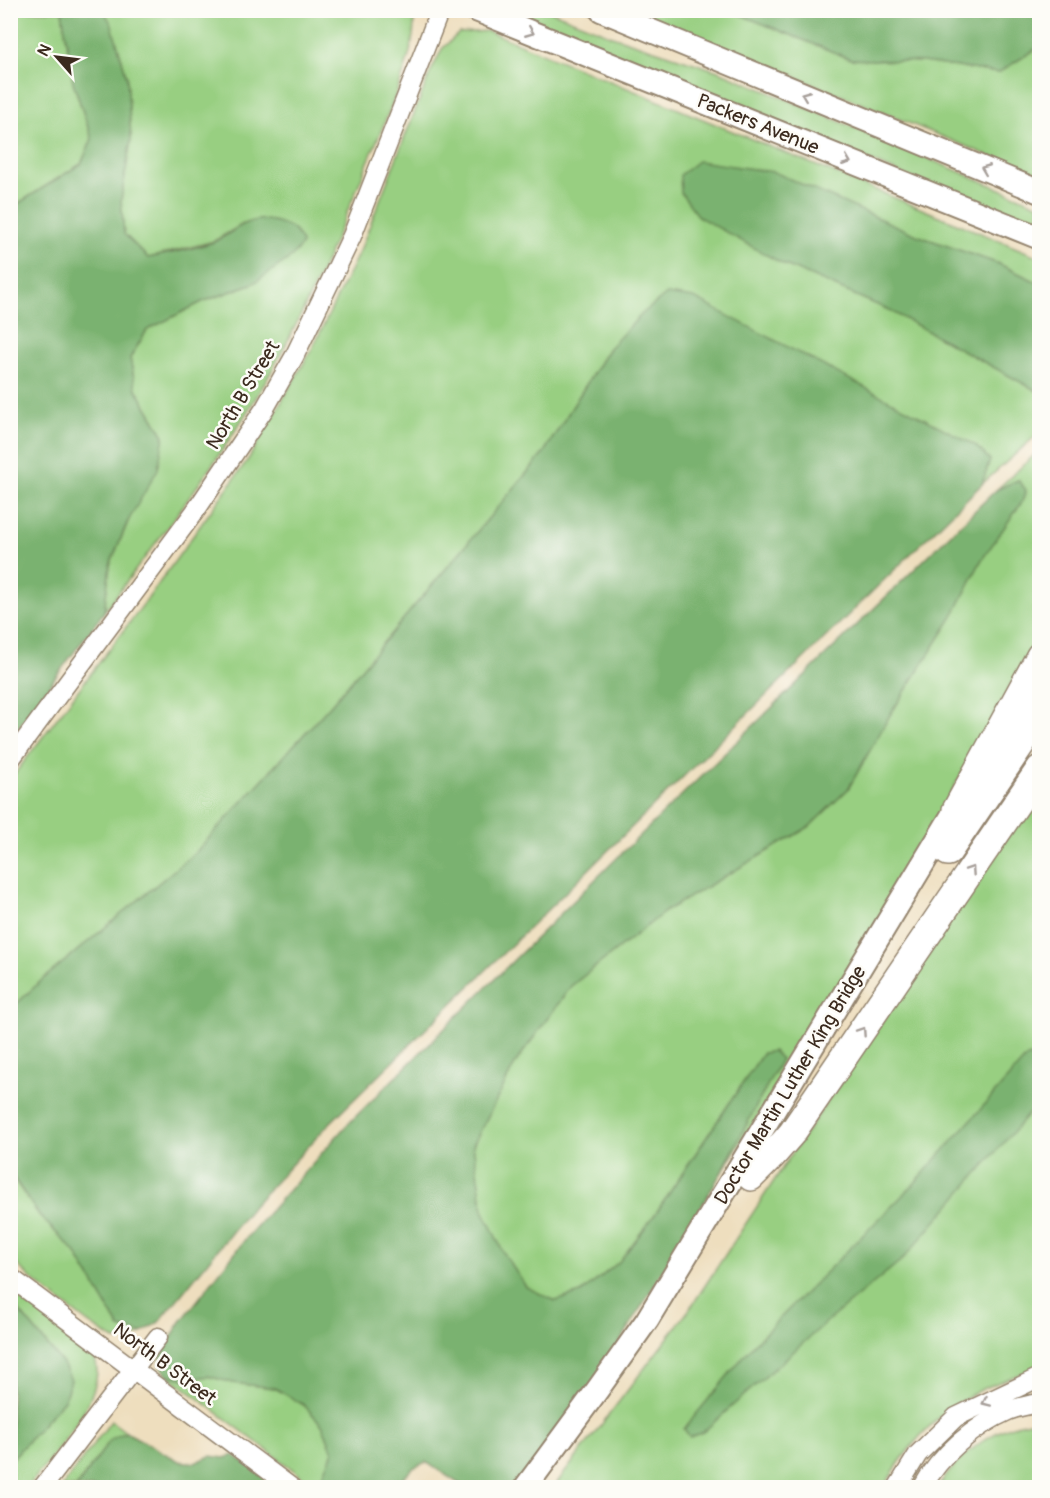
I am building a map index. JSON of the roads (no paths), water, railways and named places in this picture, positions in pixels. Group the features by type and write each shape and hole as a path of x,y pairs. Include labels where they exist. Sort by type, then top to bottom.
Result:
{"highway":[{"path":"956,810 1040,656"},
{"path":"948,852 1040,716"},
{"path":"751,1178 792,1133 1040,769"}],"main road":[{"name":"Packers Avenue","path":"476,10 1040,238"},
{"path":"601,10 1040,192"},
{"name":"Doctor Martin Luther King Bridge","path":"542,1488 604,1394 1040,672"},
{"name":"Doctor Martin Luther King Bridge","path":"525,1488 604,1394 681,1294 1040,695"}],"street":[{"name":"North B Street","path":"10,760 196,510 265,408 320,306 352,237 440,10"},
{"name":"North B Street","path":"10,1277 134,1367 292,1488"},
{"path":"42,1488 158,1337"},
{"path":"897,1488 918,1455 957,1417 1040,1377"},
{"path":"1020,1387 1040,1384"},
{"path":"922,1488 927,1478 949,1452 981,1426 1009,1410 1040,1403"}]}
